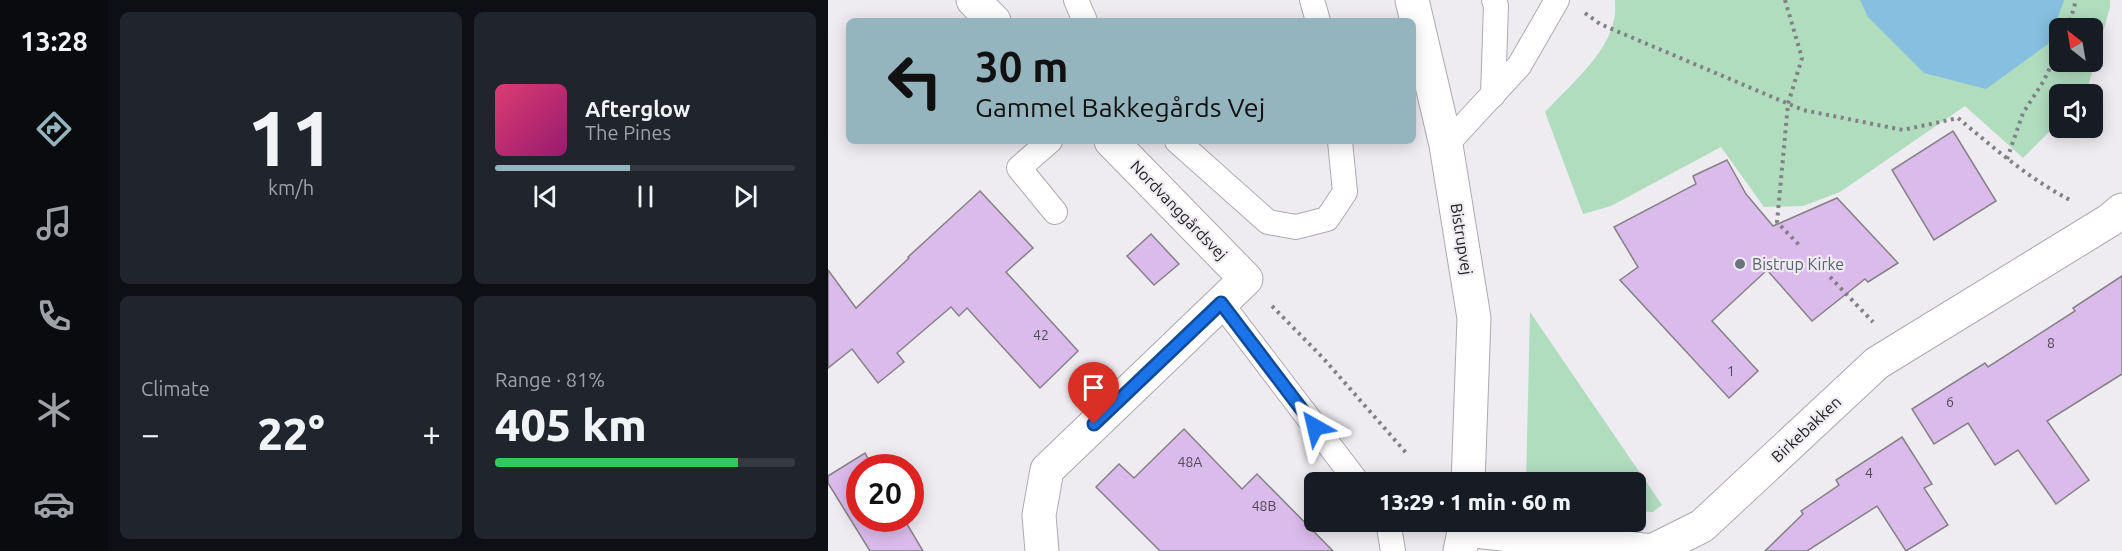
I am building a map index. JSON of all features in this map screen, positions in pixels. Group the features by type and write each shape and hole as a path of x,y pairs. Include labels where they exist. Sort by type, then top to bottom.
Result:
{"street":[{"path":"973,0 991,18"},
{"name":"Bistrupvej","path":"1412,0 1414,18"},
{"name":"Bistrupvej","path":"1416,32 1421,73 1446,145 1474,318 1468,472"},
{"name":"Nordvanggårdsvej","path":"1114,144 1246,279"},
{"name":"Birkebakken","path":"1464,534 1652,551 1702,526 1876,363 2116,215"},
{"path":"1042,551 1039,515 1047,470 1246,279"}],"lane":[{"path":"1076,0 1084,18"},
{"path":"1312,0 1317,18"},
{"path":"1493,95 1496,6 1494,0"},
{"path":"1446,145 1519,66 1557,0"},
{"path":"1047,144 1019,168 1055,212"},
{"path":"1180,144 1268,222 1296,227 1327,219 1345,192 1341,144"},
{"path":"1221,303 1350,472"},
{"path":"1390,532 1393,551"}],"path":[{"path":"1785,0 1802,58 1788,104 1777,222 1800,246"},
{"path":"2071,18 2076,0"},
{"path":"1583,12 1600,24 1803,110 1903,130 1958,118 2046,188 2116,215"},
{"path":"2007,159 2023,113 2049,70"},
{"path":"1830,277 1899,349"},
{"path":"1246,279 1324,359 1408,455"}],"green space":[{"path":"1615,0 2110,0 2103,32 2103,18 2049,18 2049,72 2092,72 2089,84 2049,84 2049,132 2023,158 1965,106 1840,192 1803,206 1764,207 1721,147 1611,206 1583,214 1545,112 1596,57 1604,45 1615,17"},
{"path":"1530,312 1639,472 1526,472"},
{"path":"1646,482 1662,505 1653,512 1646,512"}],"water":[{"path":"1860,0 2064,0 2057,18 2049,18 2048,44 1986,89 1924,73 1868,17"}],"building":[{"path":"1953,131 1996,201 1934,240 1892,170"},
{"name":"Bistrup Kirke","path":"1727,160 1746,194 1773,226 1837,198 1898,263 1868,282 1865,279 1812,321 1767,270 1712,321 1758,371 1729,398 1620,280 1638,267 1614,227 1696,184 1693,176"},
{"path":"980,191 1033,248 1006,272 1078,351 1040,388 967,308 959,316 951,307 897,353 904,362 878,383 852,349 828,368 828,270 856,308"},
{"path":"1151,234 1179,264 1154,285 1127,256"},
{"path":"2122,276 2122,374 2047,421 2089,480 2056,504 2018,450 1995,465 1968,423 1934,444 1912,409 1985,363 1988,367 2075,311 2073,308"},
{"path":"1184,429 1242,489 1257,474 1304,522 1304,532 1314,532 1333,551 1160,551 1096,487 1119,464 1134,478"},
{"path":"1902,437 1932,484 1924,488 1948,525 1906,551 1877,506 1807,551 1765,551 1803,514 1801,511 1839,485 1836,480"},
{"path":"846,465 846,512 828,483 828,476"},
{"path":"858,532 912,532 923,551 870,551"}],"place":[{"name":"Bistrup Kirke","path":"1740,264"}],"route":[{"path":"1094,424 1221,303 1315,427"}]}
